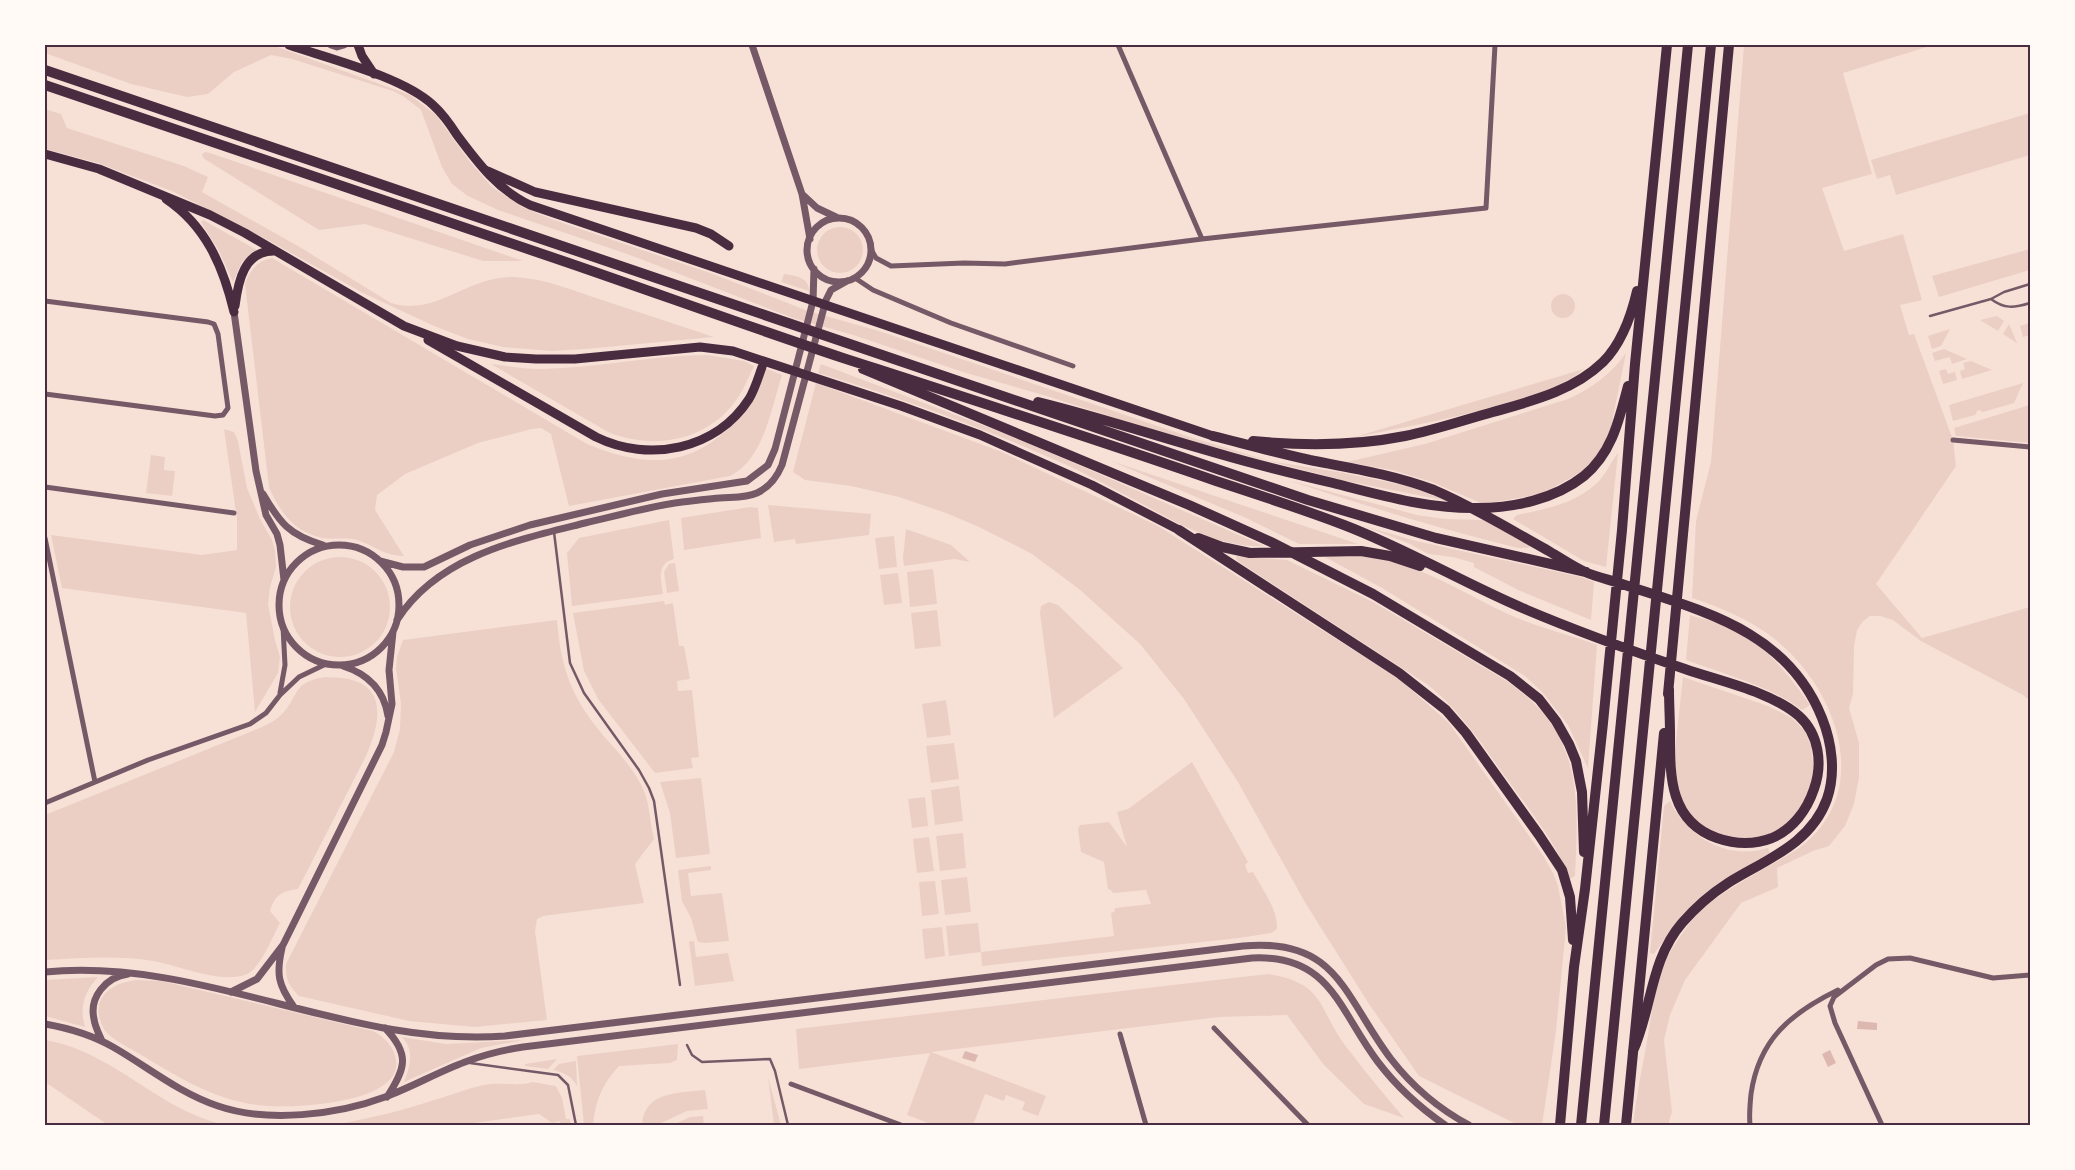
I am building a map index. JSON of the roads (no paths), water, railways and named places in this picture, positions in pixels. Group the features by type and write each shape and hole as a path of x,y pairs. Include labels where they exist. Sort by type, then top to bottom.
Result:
{"highway":[{"path":"289,45 374,74 417,93 435,106 448,120 482,169 507,192 530,205 1213,436 1383,475 1430,489 1482,512 1586,572"},
{"path":"358,45 362,56 374,74"},
{"path":"1560,1125 1574,967 1585,889 1620,548 1634,364 1667,45"},
{"path":"1581,1125 1593,1020 1688,45"},
{"path":"1604,1125 1710,45"},
{"path":"1626,1125 1729,45"},
{"path":"45,70 1300,497 1436,538 1597,575 1727,621 1757,638 1783,660 1816,705 1826,731 1831,760 1831,783 1827,800 1820,814 1802,837 1712,895 1677,929 1656,967 1643,1025 1633,1051"},
{"path":"45,85 838,356 1156,460 1319,516 1396,547 1490,595"},
{"path":"45,154 99,169 220,219 596,437 619,446 662,451 689,445 720,428 739,412 749,398 762,368"},
{"path":"482,169 535,192 696,228 711,234 729,246"},
{"path":"147,188 172,204 193,222 204,235 221,268 234,312"},
{"path":"234,312 241,276 252,259 263,252 273,251 290,259"},
{"path":"1213,436 1297,444 1340,444 1379,440 1436,428 1524,403 1563,389 1579,381 1595,369 1617,345 1634,306 1646,259"},
{"path":"404,326 467,349 514,358 575,359 700,347 741,353 918,412 1030,456 1092,485 1179,530 1399,673 1440,704 1459,723 1540,835 1562,870 1570,897 1574,967"},
{"path":"838,356 886,380 1180,502 1270,542 1373,594 1519,683 1538,699 1550,713 1565,736 1574,756 1582,792 1585,889"},
{"path":"974,386 1087,414 1242,460 1376,494 1434,505 1480,508 1518,504 1550,495 1570,486 1589,471 1606,451 1614,435 1634,364"},
{"path":"1179,530 1222,547 1244,552 1361,551 1409,561 1583,633 1748,690 1787,708 1805,722 1813,736 1817,748 1819,766 1813,792 1798,819 1773,838 1750,843 1722,839 1697,827 1682,810 1671,783 1669,689"}],"street":[{"path":"331,45 337,47 344,45"},
{"path":"752,45 802,194 810,238"},
{"path":"1118,45 1202,238"},
{"path":"802,194 817,208 859,225 869,237 874,255 881,262 891,266 906,267 956,263 1012,263 1202,238 1486,208 1495,45"},
{"path":"839,218 821,224 810,238 807,249 809,260 814,269 828,280 847,281"},
{"path":"231,992 253,982 261,975 283,945 379,750 389,721 392,704 389,670 393,632 397,620 409,603 424,589 464,562 512,541 670,504 748,496 757,493 772,482 782,465 826,300 831,290 855,278 868,264 871,245"},
{"path":"260,490 287,529 305,539 323,545 340,544 351,546 362,550 380,561 403,568 424,567 483,540 530,525 644,498 735,484 754,478 768,465 775,449 813,300 814,269"},
{"path":"855,278 873,290 951,323 1073,366"},
{"path":"45,301 204,321 214,324 218,334 227,398 224,415 214,416 45,394"},
{"path":"234,312 254,460 266,515 277,534 280,545 284,580 281,596 286,665 280,695"},
{"path":"1954,440 2030,447"},
{"path":"45,487 234,513"},
{"path":"45,538 96,782"},
{"path":"284,580 298,561 306,554 323,545"},
{"path":"380,561 390,574 394,586 397,620"},
{"path":"45,576 53,576"},
{"path":"284,627 291,641 301,652 326,664 358,672 373,683 382,697 389,721"},
{"path":"340,666 372,655 385,644 393,632"},
{"path":"45,803 148,760 250,724 266,713 280,695 299,677 326,664"},
{"path":"283,945 278,976 281,986 294,1007"},
{"path":"45,972 97,969 140,973 384,1028 442,1037 505,1036 1243,946 1272,945 1297,950 1326,965 1344,986 1376,1037 1401,1071 1429,1098 1470,1125"},
{"path":"45,1024 69,1029 102,1042 187,1093 218,1106 238,1112 260,1115 293,1116 360,1105 387,1097 463,1062 504,1050 1252,958 1269,958 1296,963 1319,977 1334,993 1367,1046 1392,1079 1422,1109 1445,1125"},
{"path":"1750,1125 1751,1098 1756,1072 1762,1055 1775,1035 1786,1023 1801,1012 1846,986 1879,963 1898,958 1910,958 1989,977 2030,975"},
{"path":"102,1042 93,1013 100,989 117,976 140,973"},
{"path":"1846,986 1831,1000 1832,1016 1882,1125"},
{"path":"384,1028 399,1045 403,1059 400,1077 387,1097"},
{"path":"1214,1028 1308,1125"},
{"path":"1120,1034 1146,1125"},
{"path":"791,1084 901,1125"}],"lane":[{"path":"1930,316 2030,284"},
{"path":"1991,298 2005,307 2015,307 2030,303"},
{"path":"554,530 570,663 584,693 639,770 654,801 680,985"},
{"path":"687,1045 692,1055 702,1062 770,1060 775,1071 788,1125"},
{"path":"463,1062 558,1075 568,1085 576,1125"}]}
